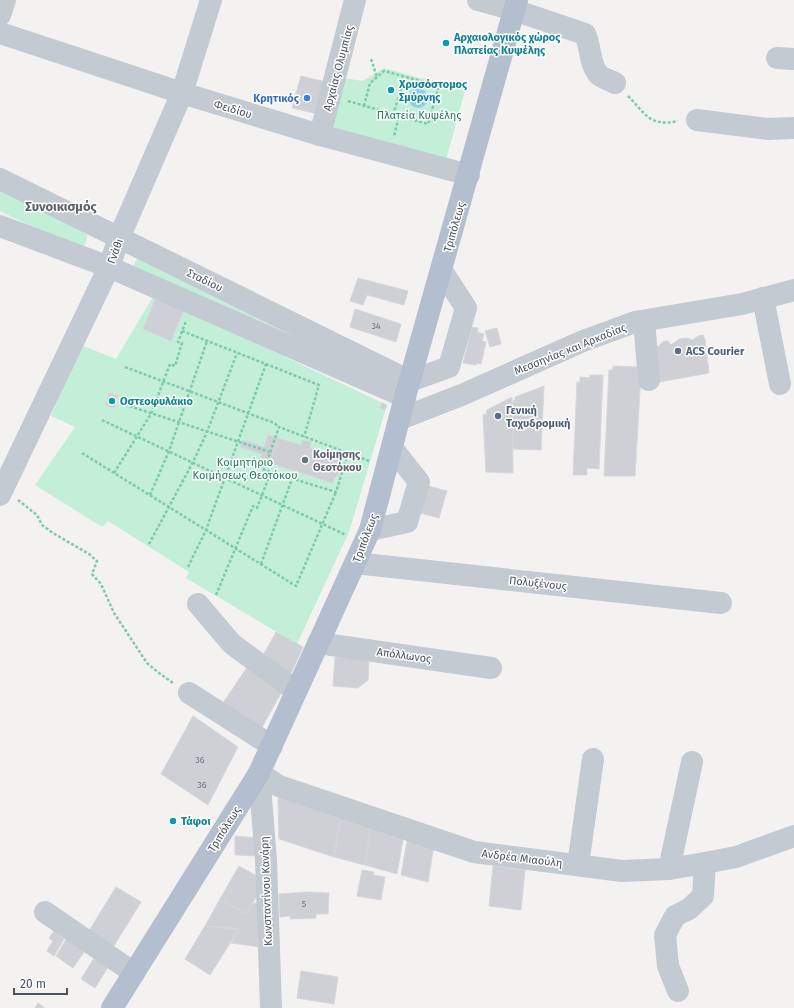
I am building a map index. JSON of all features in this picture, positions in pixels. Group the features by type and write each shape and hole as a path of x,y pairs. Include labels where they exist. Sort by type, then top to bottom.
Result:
{"main road":[{"name":"Τριπόλεως","path":"112,1008 259,773 355,563 361,534 393,449 408,389 515,5"}],"street":[{"path":"0,15 5,0"},
{"name":"Γνάθι","path":"5,490 109,267 119,238 182,93 211,0"},
{"name":"Αρχαίας Ολυμπίας","path":"320,135 355,0"},
{"path":"478,0 515,5 585,34 592,61 598,74 615,83"},
{"name":"Φειδίου","path":"0,33 182,93 320,135 468,175"},
{"path":"697,120 768,129 794,128"},
{"name":"Σταδίου","path":"0,179 119,238 408,389"},
{"path":"0,226 109,267 193,304 408,389 449,367"},
{"path":"442,271 466,308 449,367 464,394"},
{"name":"Μεσσηνίας και Αρκαδίας","path":"400,419 464,394 583,341 636,322 742,304 794,290"},
{"path":"763,298 780,384"},
{"path":"644,321 649,380"},
{"path":"361,534 407,522 419,482 393,449"},
{"name":"Πολυξένους","path":"355,563 721,603"},
{"path":"207,600 232,644 296,691"},
{"name":"Απόλλωνος","path":"318,643 491,668"},
{"path":"189,692 272,746"},
{"path":"578,865 593,759"},
{"path":"670,869 692,762"},
{"name":"Ανδρέα Μιαούλη","path":"259,773 279,786 474,852 622,871 670,869 736,857 794,836"},
{"name":"Κωνσταντίνου Κανάρη","path":"259,773 266,860 270,1008"},
{"path":"678,991 668,966 665,935 675,916 689,909 703,896 706,863"},
{"path":"45,912 134,973"}],"path":[{"path":"370,59 377,77"},
{"path":"331,96 393,115 428,124 439,86 384,71 370,83 364,106"},
{"path":"393,115 405,77"},
{"path":"615,83 651,120 660,123 697,120"},
{"path":"389,154 399,116"},
{"path":"114,472 151,414 170,364 174,366 182,344 178,342 193,304"},
{"path":"182,331 319,385 304,436"},
{"path":"150,495 169,451 207,341"},
{"path":"149,544 194,462 238,353"},
{"path":"188,567 206,530 266,364"},
{"path":"125,367 373,462"},
{"path":"120,403 270,452"},
{"path":"102,420 194,462 322,524 361,534"},
{"path":"279,427 264,470 336,492"},
{"path":"82,453 296,586 336,492 348,453"},
{"path":"207,600 235,548 253,506 257,508 271,472"},
{"path":"261,564 292,479"},
{"path":"5,490 37,514 42,525 89,554 97,561 92,574 101,584 114,613 129,638 147,663 159,673 189,692"}],"green space":[{"name":"Πλατεία Κυψέλης","path":"384,68 442,84 466,87 446,160 332,127 343,78 363,81"},
{"path":"0,185 89,230 83,252 0,211"},
{"path":"139,255 359,369 133,266"},
{"name":"Κοιμητήριο Κοιμήσεως Θεοτόκου","path":"154,295 387,405 349,532 297,644 186,578 189,572 108,521 102,527 35,485 75,427 51,416 81,345 116,359"}],"water":[{"path":"418,88 425,91 428,98 425,105 418,108 411,105 408,98 411,91"}],"building":[{"path":"301,76 326,82 318,114 292,108"},
{"path":"358,278 408,291 404,305 367,295 363,305 350,301"},
{"path":"157,295 185,307 171,341 143,329"},
{"path":"355,309 401,324 396,342 350,327"},
{"path":"472,327 478,328 477,332 484,334 482,341 486,342 481,364 477,363 476,365 463,363"},
{"path":"497,328 501,344 490,347 485,331"},
{"path":"703,335 705,339 709,373 659,382 655,349 664,341 668,341 671,345 679,339 686,338 693,340 698,336"},
{"path":"613,366 637,367 637,372 641,373 635,476 604,476 609,370 613,370"},
{"path":"590,375 603,375 599,469 587,468 587,475 573,475 577,382 580,382 580,377 590,378"},
{"path":"544,386 541,450 513,449 513,401 515,400 515,397"},
{"name":"Οστεοφυλάκιο","path":"109,393 118,396 114,408 105,405"},
{"path":"512,397 513,473 486,472 483,415 486,414 487,410"},
{"path":"382,403 387,405 385,410 380,408"},
{"path":"268,435 278,438 270,463 260,460 262,454 240,447 243,440 264,447"},
{"name":"Κοίμησης Θεοτόκου","path":"278,438 301,445 303,440 311,442 310,448 340,458 338,464 340,469 338,475 334,478 333,483 270,463"},
{"path":"412,482 447,491 439,518 405,509"},
{"path":"276,632 303,647 288,680 261,659"},
{"path":"335,657 369,660 368,680 358,688 333,686"},
{"path":"250,663 284,688 261,729 223,703"},
{"path":"193,716 238,747 208,805 161,774"},
{"path":"280,797 341,815 334,857 279,839 278,799"},
{"path":"341,815 371,824 365,865 334,857"},
{"path":"371,824 404,834 397,874 365,865"},
{"path":"235,836 258,838 260,856 235,855"},
{"path":"408,836 434,845 428,882 401,875"},
{"path":"239,866 262,879 256,890 259,893 246,914 220,899"},
{"path":"493,866 525,870 521,910 489,906"},
{"path":"362,870 374,872 373,875 385,877 381,900 357,896"},
{"path":"116,887 141,902 112,949 87,934"},
{"path":"308,892 329,893 328,914 316,914 316,918 290,919 290,916 280,917 279,894"},
{"path":"220,899 246,914 253,903 265,904 266,948 231,943 239,929 205,926"},
{"path":"205,926 239,929 210,975 185,959"},
{"path":"54,931 64,939 54,956 47,951 53,941 49,938"},
{"path":"68,936 86,949 73,968 56,956"},
{"path":"94,958 108,967 95,988 81,979"},
{"path":"301,971 338,977 334,1004 297,998"},
{"path":"38,1003 45,1008 35,1008"}],"place":[{"name":"Αρχαιολογικός χώρος Πλατείας Κυψέλης","path":"446,43"},
{"name":"Χρυσόστομος Σμύρνης","path":"391,90"},
{"name":"Κρητικός","path":"307,98"},
{"name":"ACS Courier","path":"678,351"},
{"name":"Οστεοφυλάκιο","path":"112,401"},
{"name":"Γενική Ταχυδρομική","path":"498,416"},
{"name":"Κοίμησης Θεοτόκου","path":"305,460"},
{"name":"Τάφοι","path":"173,821"}],"district":[{"name":"Συνοικισμός","path":"61,206"}]}
